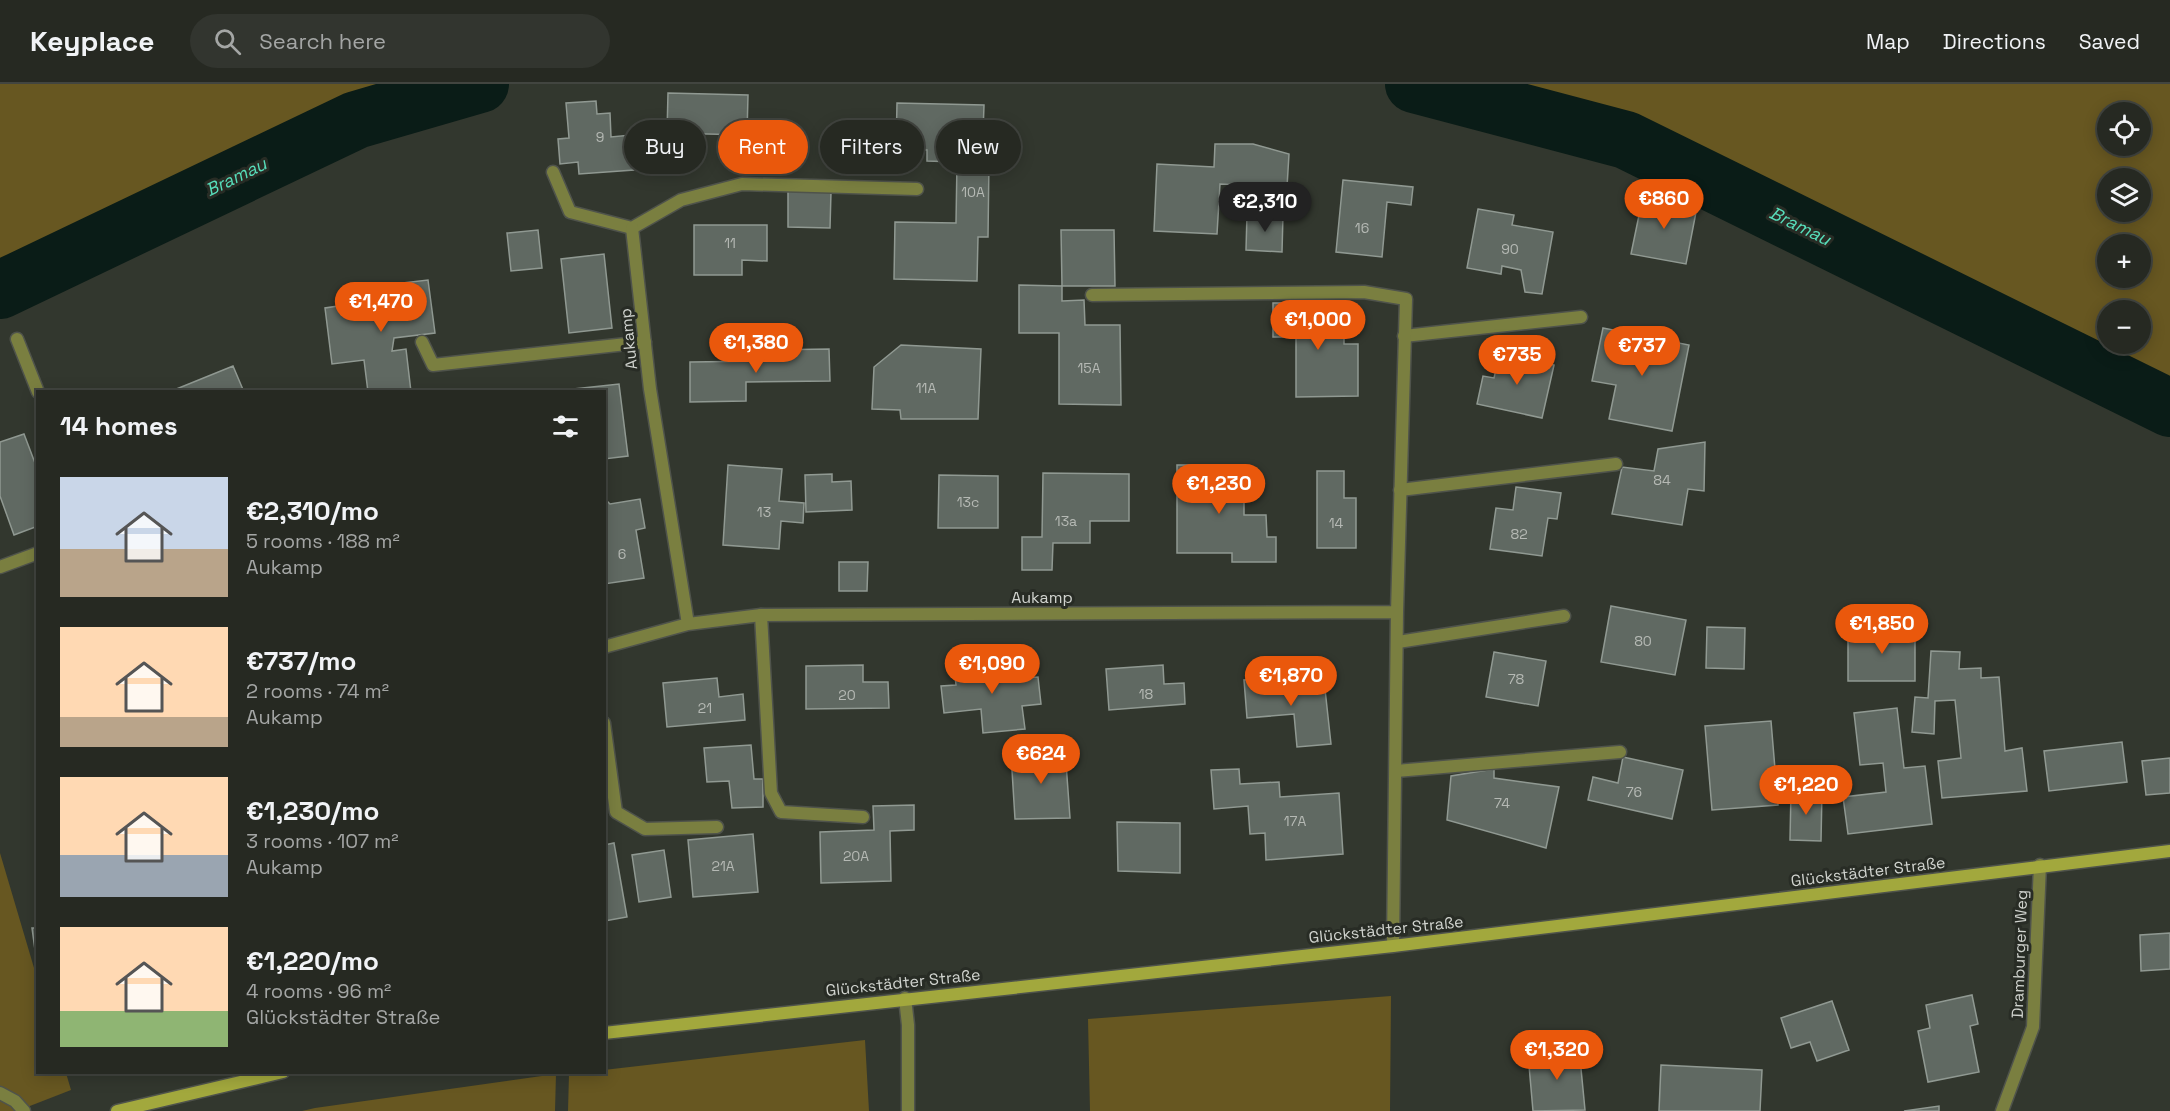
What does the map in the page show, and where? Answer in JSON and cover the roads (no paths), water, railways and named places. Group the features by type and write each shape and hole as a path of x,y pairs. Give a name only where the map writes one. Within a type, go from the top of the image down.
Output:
{"street":[{"path":"553,172 570,212 632,228 681,200 742,184 917,189"},
{"name":"Aukamp","path":"632,228 645,342 688,624"},
{"path":"1092,295 1364,292 1406,299 1397,612 1393,946"},
{"path":"1404,336 1581,317"},
{"path":"17,339 37,390"},
{"path":"422,342 433,365 645,342"},
{"path":"1400,490 1616,464"},
{"path":"0,567 36,554"},
{"name":"Aukamp","path":"606,646 688,624 761,615 1397,612"},
{"path":"761,615 771,793 781,812 863,817"},
{"path":"1398,642 1564,616"},
{"path":"606,738 616,812 645,830 717,827"},
{"path":"1396,771 1620,752"},
{"name":"Glückstädter Straße","path":"606,1033 1393,946 2040,865 2170,851"},
{"name":"Dramburger Weg","path":"2002,1111 2033,1027 2040,865"},
{"path":"905,998 908,1025 908,1111"},
{"path":"117,1111 274,1074"},
{"path":"0,1093 15,1101 24,1111"}],"waterway":[{"name":"Bramau","path":"0,290 356,120 480,84"},
{"name":"Bramau","path":"1414,84 1626,140 2170,408"}]}
